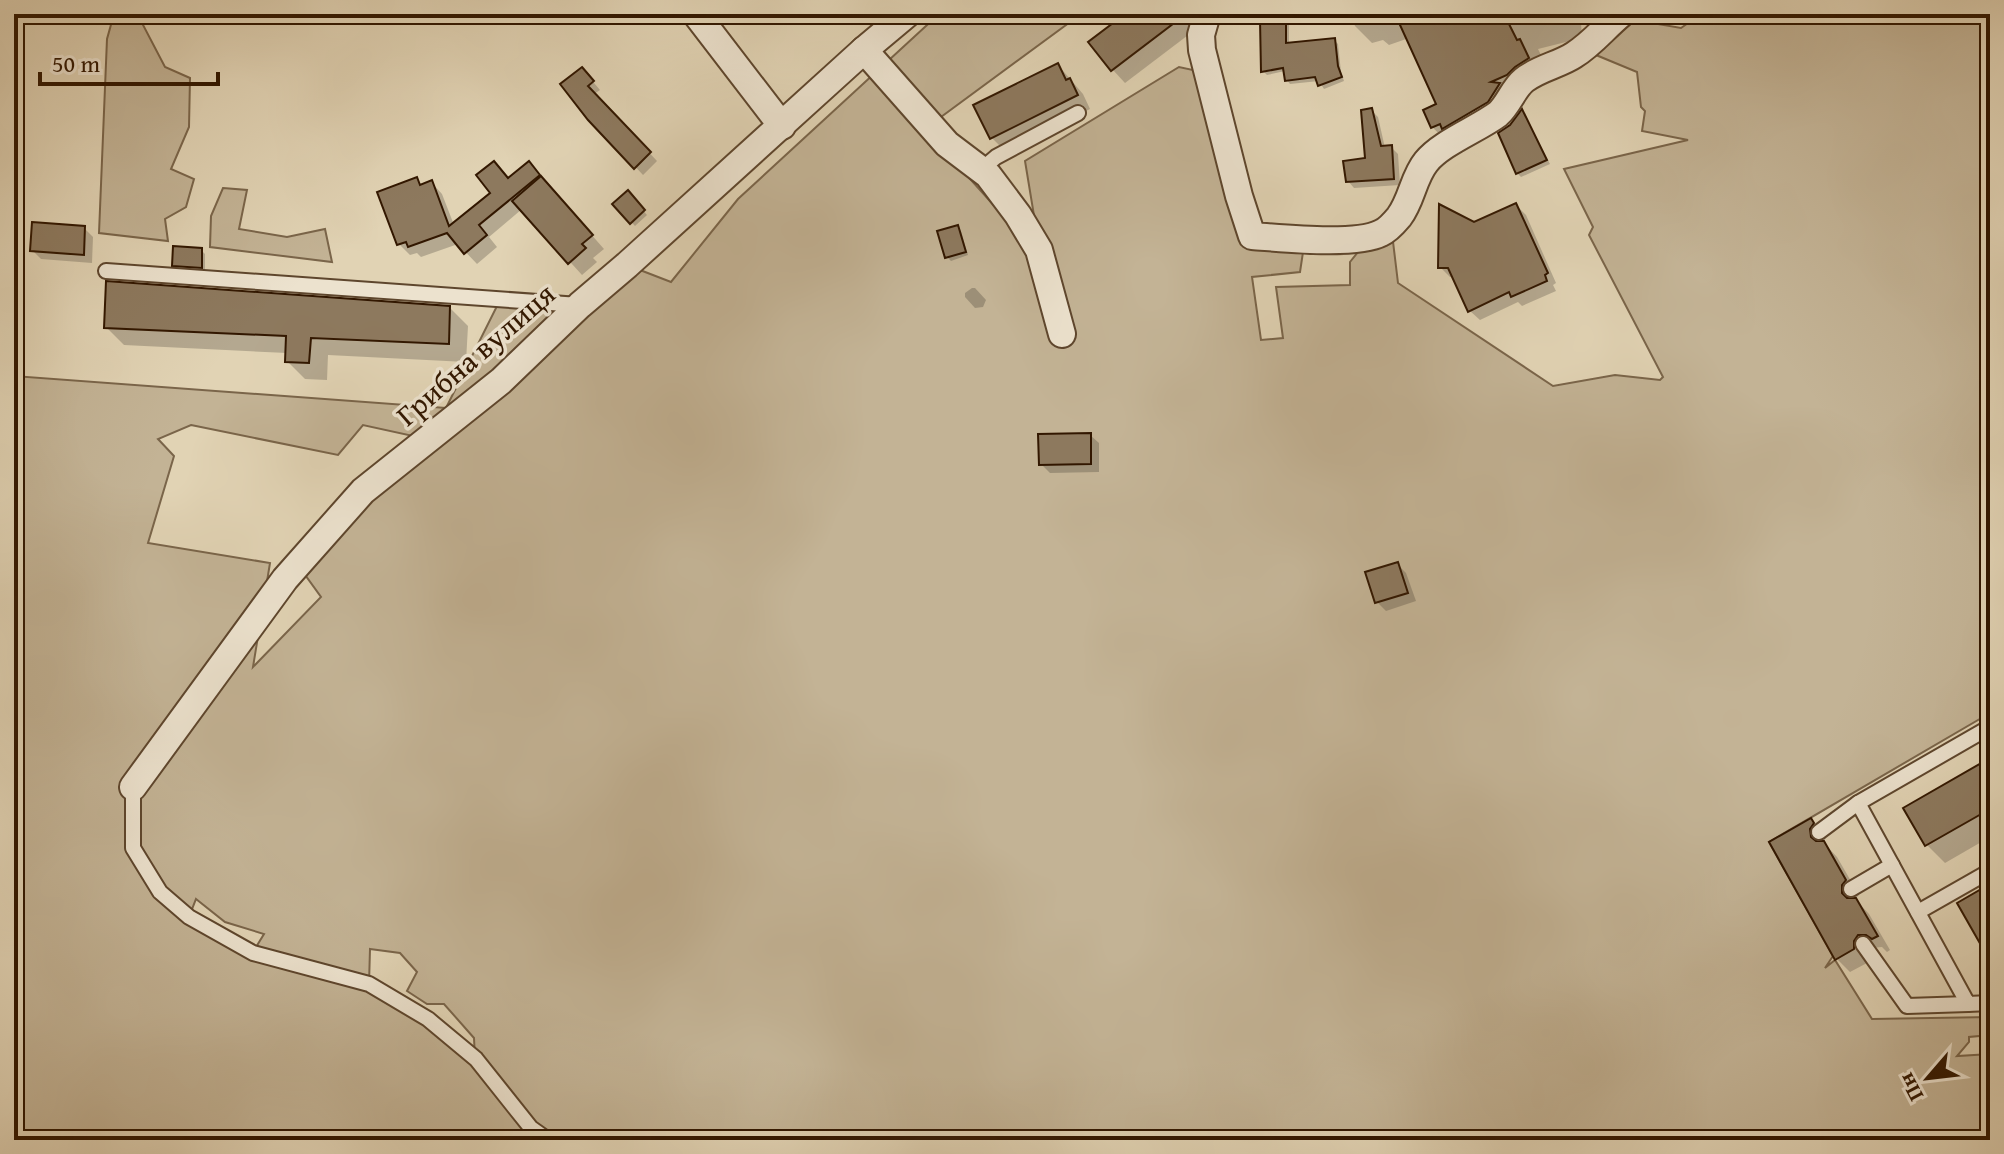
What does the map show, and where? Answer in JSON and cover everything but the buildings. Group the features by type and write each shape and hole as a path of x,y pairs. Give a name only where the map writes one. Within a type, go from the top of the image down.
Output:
{"street":[{"path":"696,14 782,126"},
{"name":"Грибна вулиця","path":"133,787 285,579 363,491 501,381 580,305 907,14"},
{"path":"1207,14 1201,35 1202,50 1252,236 1330,239 1361,239 1386,230 1402,212 1420,172 1432,155 1498,114 1520,83 1581,50 1621,14"},
{"path":"864,50 947,144 982,169 1000,189 1034,239 1062,334"}],"lane":[{"path":"982,169 996,157 1078,113"},
{"path":"106,271 580,305"},
{"path":"1819,832 1858,803 1990,727"},
{"path":"133,787 133,848 160,892 189,917 253,953 369,984 428,1019 476,1059 531,1128 548,1140"},
{"path":"1858,803 1968,1004"},
{"path":"1851,889 1892,865"},
{"path":"1918,912 1990,871"},
{"path":"1863,944 1907,1006 1990,1003"}],"shaded area":[{"path":"114,14 141,21 165,67 190,78 189,127 171,169 194,179 186,207 165,219 168,241 99,233 107,39"},
{"path":"939,14 1081,14 941,117 927,131 1041,258 1025,161 1179,67 1207,73 1249,226 1249,250 1252,236 1305,239 1300,272 1252,277 1261,340 1283,338 1276,287 1350,285 1350,262 1370,237 1391,225 1398,283 1553,386 1615,375 1660,380 1663,377 1589,235 1593,227 1564,169 1688,140 1642,131 1645,111 1641,107 1637,72 1596,55 1629,19 1681,28 1701,14 1990,14 1990,713 1769,842 1833,956 1825,968 1835,960 1872,1019 1990,1017 1990,1035 1969,1037 1969,1042 1957,1056 1990,1054 1990,1140 14,1140 14,376 446,408 500,300 545,303 557,327 627,265 671,282 738,199","holes":["191,425 338,455 363,425 427,439 298,565 321,597 253,667 270,563 148,543 174,456 158,439","196,899 225,922 264,934 253,952 189,917","370,949 400,953 417,972 407,991 427,1004 444,1004 474,1038 475,1059 369,984"]},
{"path":"223,188 247,190 239,229 287,237 325,229 332,262 210,247 211,216"}]}
